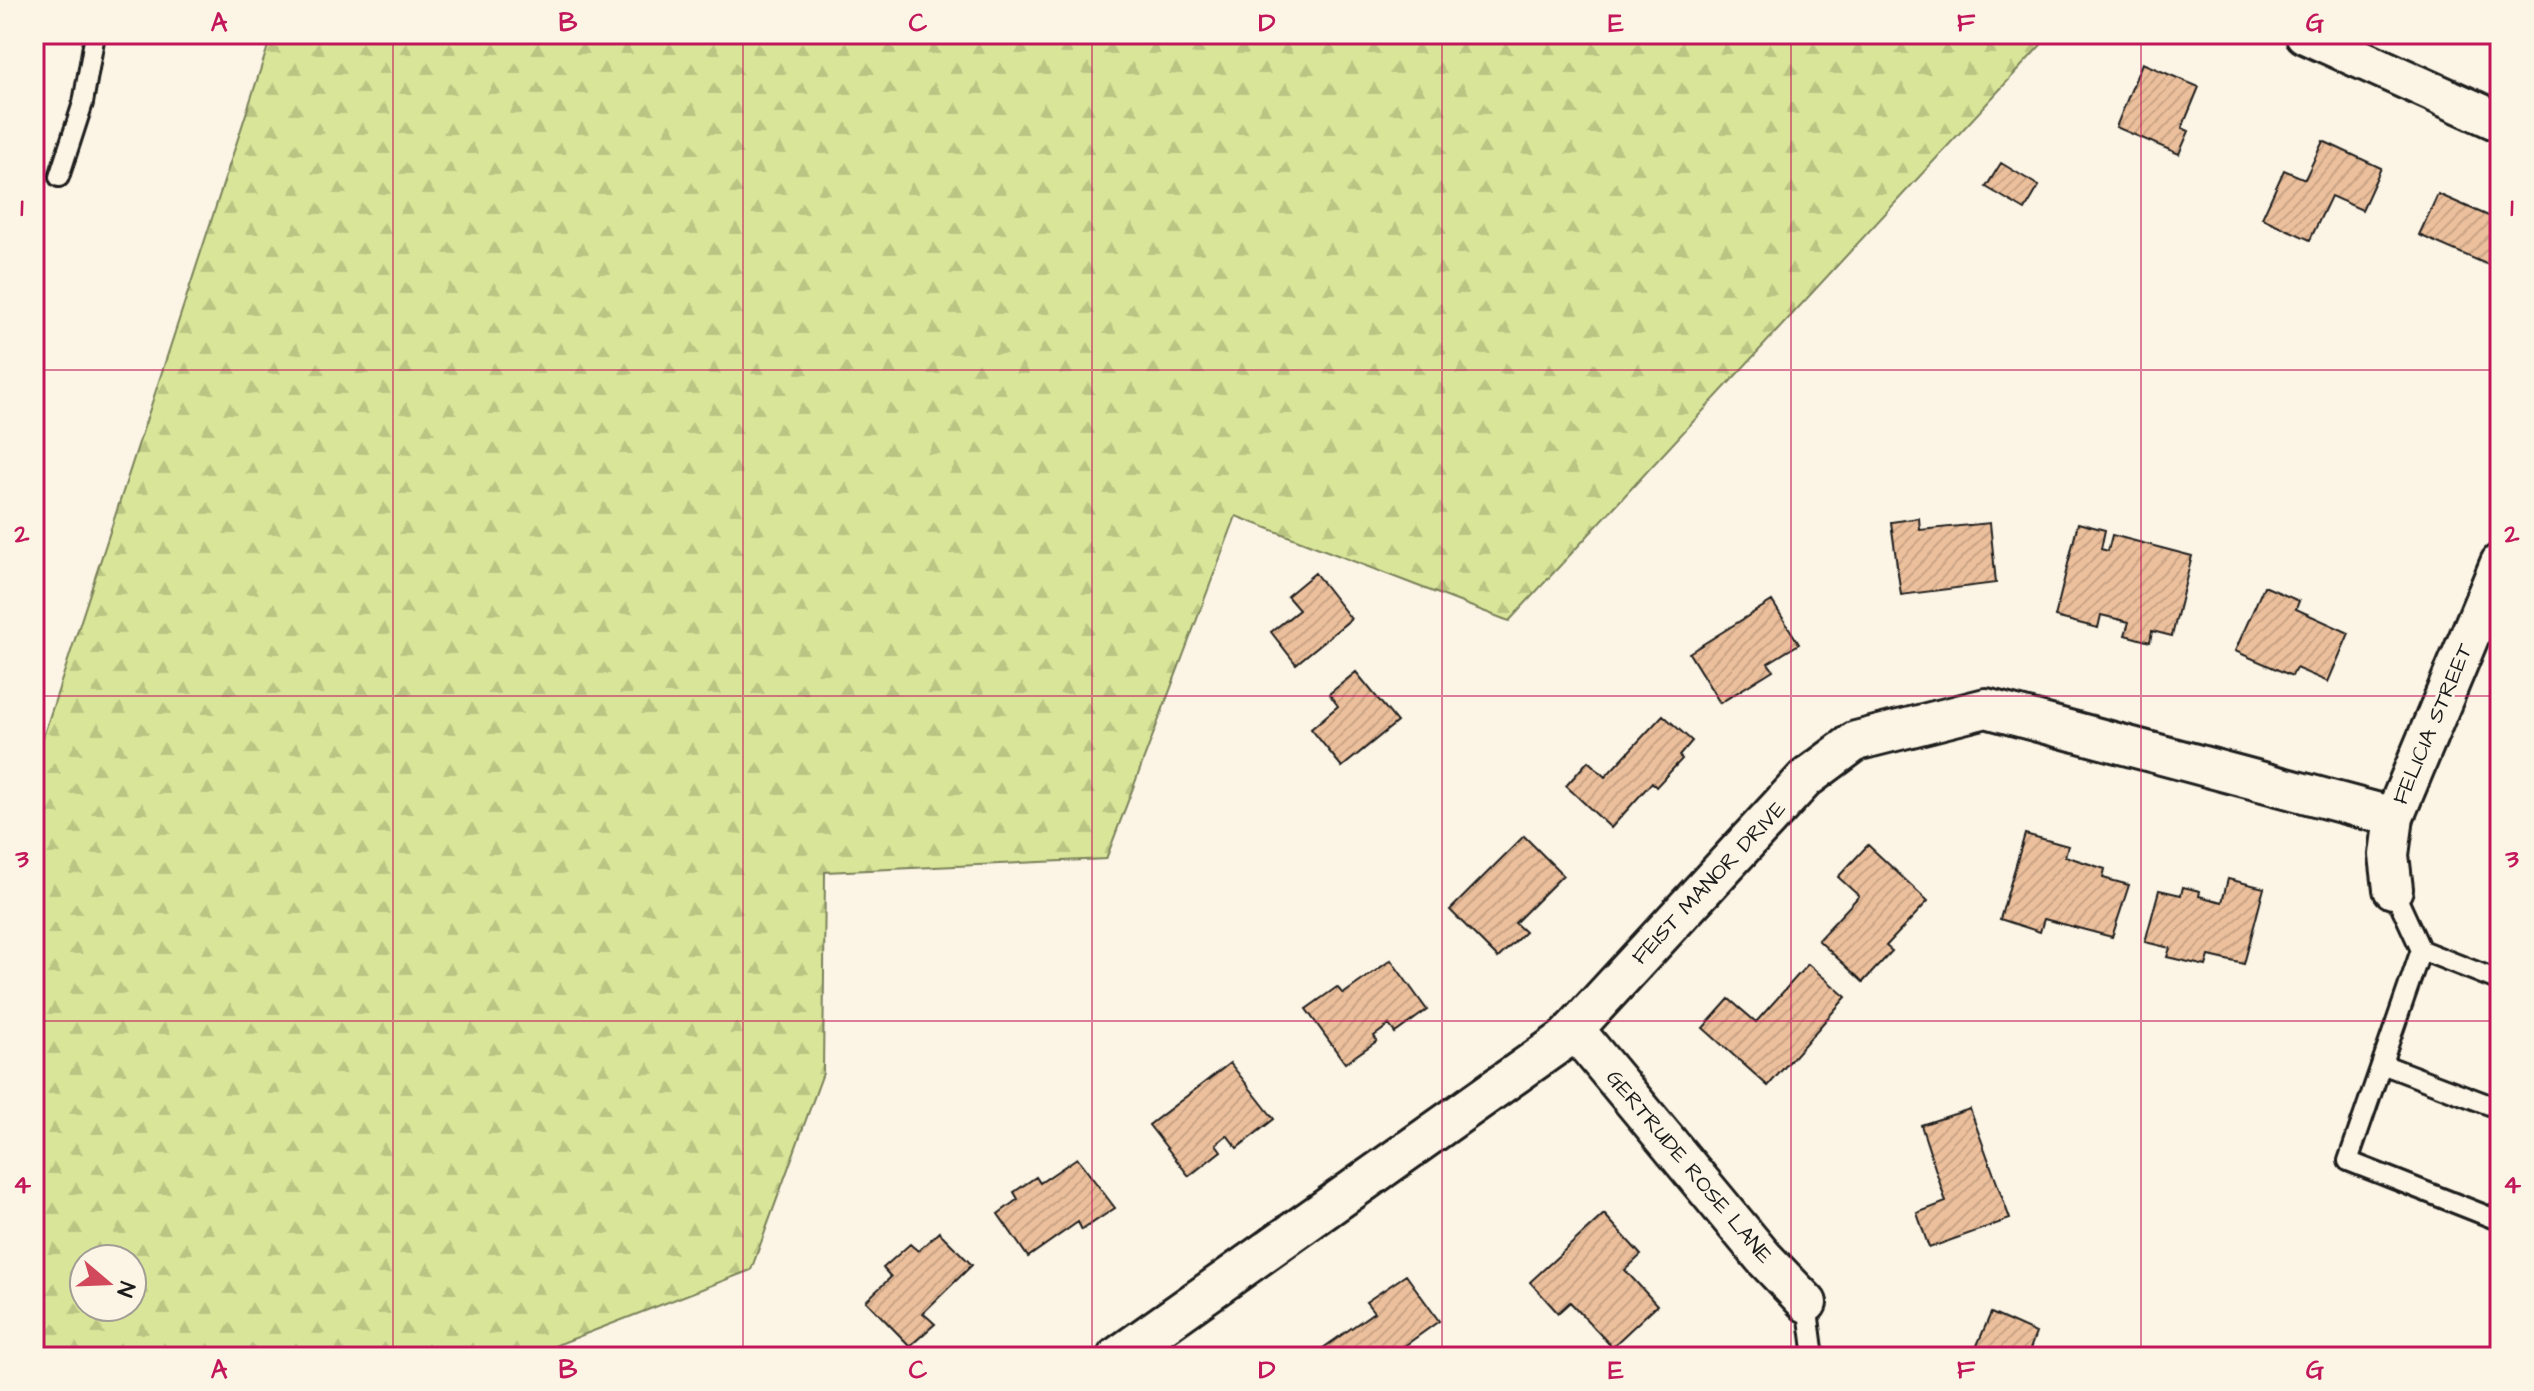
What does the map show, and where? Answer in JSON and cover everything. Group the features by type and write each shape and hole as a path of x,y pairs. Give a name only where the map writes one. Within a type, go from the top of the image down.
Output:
{"street":[{"path":"2305,34 2500,122"},
{"name":"FELICIA STREET","path":"2393,889 2389,855 2394,817 2500,563"},
{"name":"FEIST MANOR DRIVE","path":"1117,1357 1552,1049 1805,779 1856,741 1986,708 2394,817"},
{"name":"GERTRUDE ROSE LANE","path":"1574,1029 1763,1257 1807,1303"}],"lane":[{"path":"59,177 83,103 95,34"},
{"path":"2393,889 2421,950 2348,1161 2500,1221"},
{"path":"2421,950 2500,981"},
{"path":"2382,1064 2500,1109"},
{"path":"1807,1303 1814,1357"}],"green space":[{"path":"272,34 2051,34 1509,621 1236,516 1106,859 825,872 823,1073 751,1270 526,1357 34,1357 34,765"}],"building":[{"path":"2142,63 2199,87 2182,128 2189,131 2179,154 2116,127"},
{"path":"2323,141 2381,168 2362,210 2331,196 2310,240 2262,218 2284,170 2305,179"},
{"path":"2001,163 2039,186 2025,210 1986,187"},
{"path":"2438,194 2500,221 2500,270 2419,235"},
{"path":"1919,518 1920,530 1990,523 1996,583 1901,595 1891,522"},
{"path":"2078,523 2105,530 2101,549 2108,551 2112,535 2192,556 2172,636 2152,631 2150,642 2125,635 2129,622 2101,615 2098,628 2055,617"},
{"path":"1315,573 1351,619 1296,664 1271,632 1299,610 1287,596"},
{"path":"2264,586 2299,601 2296,609 2349,633 2328,682 2296,668 2292,676 2235,651"},
{"path":"1772,601 1799,644 1768,663 1773,670 1720,703 1689,653"},
{"path":"1356,672 1397,722 1342,767 1311,729 1338,706 1329,694"},
{"path":"1663,715 1692,741 1679,756 1682,759 1656,787 1652,782 1611,828 1566,786 1588,761 1605,777"},
{"path":"2025,834 2068,846 2065,856 2105,869 2103,878 2129,885 2112,937 2044,919 2040,932 2000,919"},
{"path":"1524,836 1563,875 1515,923 1525,932 1498,958 1450,910"},
{"path":"1868,845 1928,901 1886,946 1892,951 1863,982 1818,940 1859,896 1838,877"},
{"path":"2228,879 2264,888 2244,964 2209,956 2206,966 2167,957 2170,948 2145,942 2159,890 2181,895 2183,887 2200,891 2199,896 2222,902"},
{"path":"1391,960 1427,1010 1395,1033 1389,1025 1374,1036 1377,1041 1345,1063 1306,1009 1337,987 1343,994"},
{"path":"1808,964 1846,997 1768,1086 1703,1028 1729,999 1756,1022"},
{"path":"1230,1063 1274,1119 1237,1148 1227,1135 1216,1144 1221,1151 1189,1176 1149,1125"},
{"path":"1970,1109 2010,1219 1929,1248 1917,1213 1946,1202 1921,1125"},
{"path":"1077,1158 1115,1208 1082,1230 1078,1222 1028,1257 998,1214 1018,1199 1014,1192 1036,1177 1040,1183"},
{"path":"1604,1214 1641,1255 1625,1270 1657,1305 1612,1347 1570,1302 1558,1313 1530,1282"},
{"path":"939,1232 972,1265 923,1313 935,1324 910,1346 866,1301 891,1277 883,1268 910,1244 918,1251"},
{"path":"1406,1275 1439,1321 1389,1357 1324,1357 1319,1351 1374,1312 1366,1302"},
{"path":"1991,1313 2036,1333 2027,1357 1972,1357"}]}
